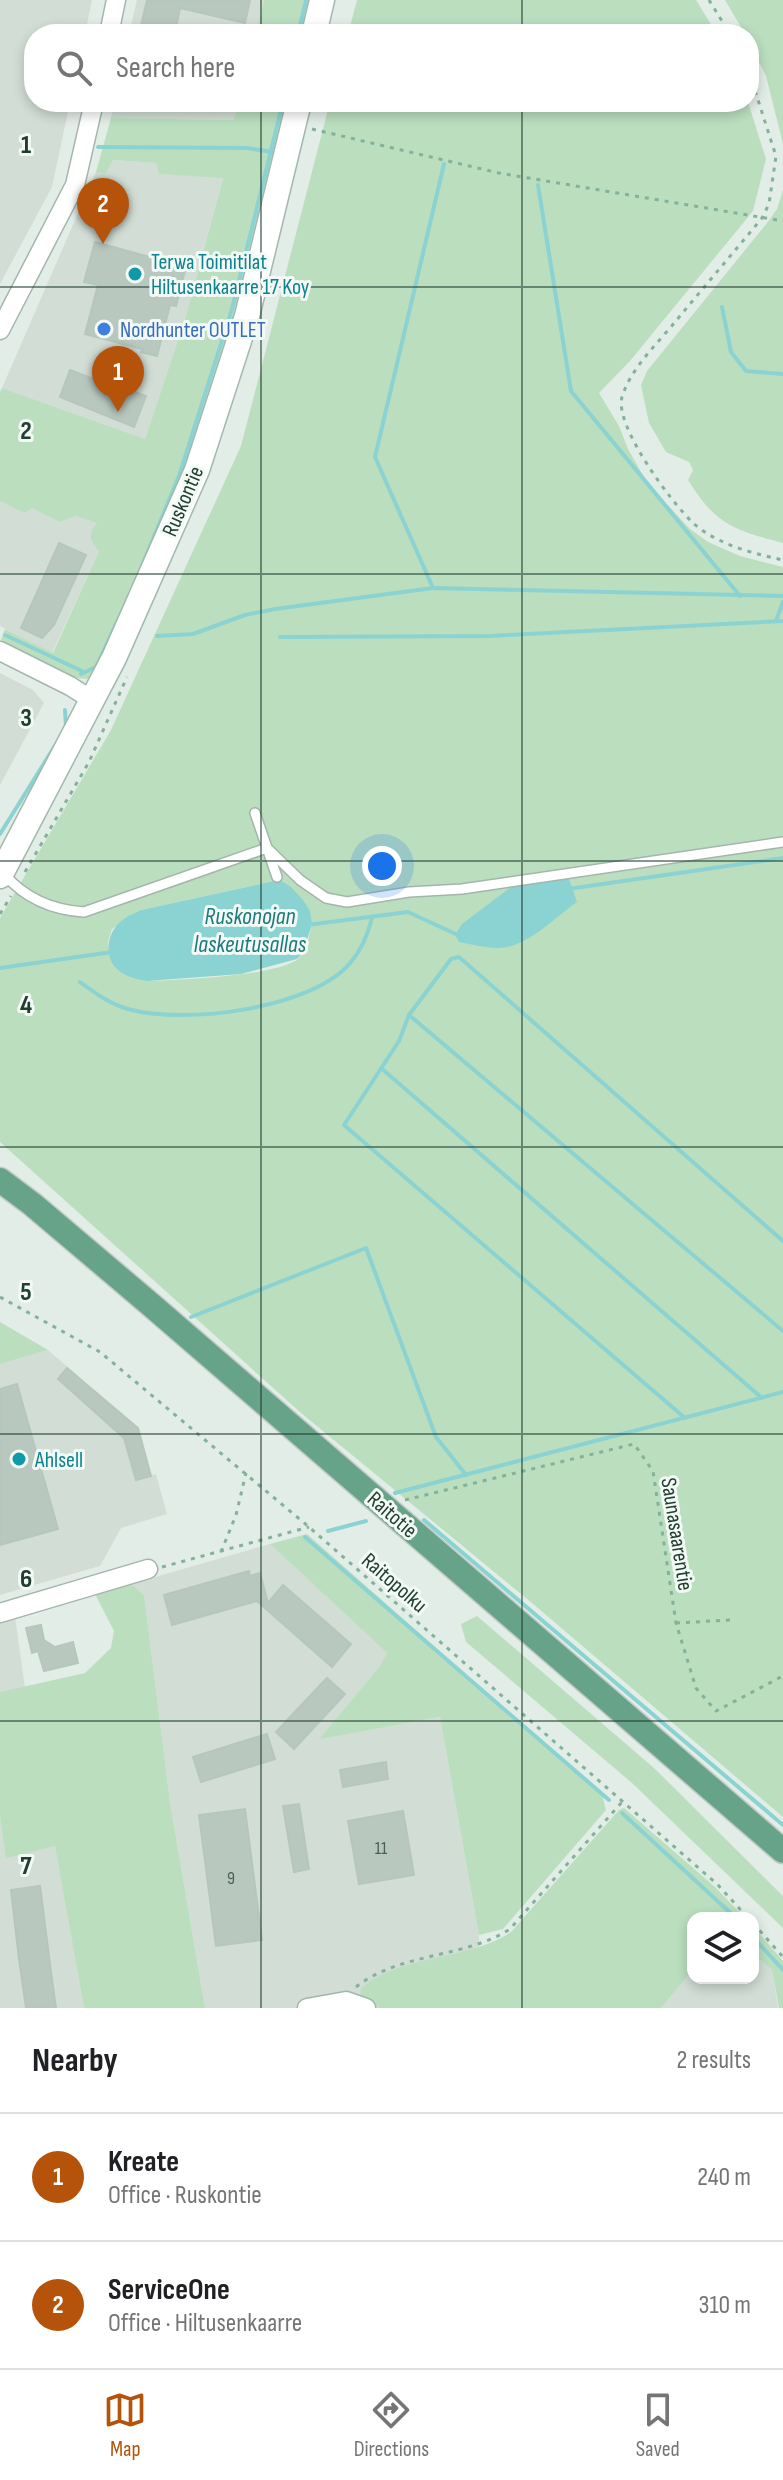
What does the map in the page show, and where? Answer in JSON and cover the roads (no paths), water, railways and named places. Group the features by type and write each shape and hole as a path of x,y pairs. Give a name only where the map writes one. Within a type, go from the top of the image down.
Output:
{"main road":[{"path":"316,24 322,0"},
{"name":"Ruskontie","path":"1,874 114,658 197,470 247,316 297,113"},
{"name":"Raitotie","path":"0,1180 103,1264 783,1851"}],"street":[{"path":"111,24 116,0"},
{"path":"0,330 75,185 92,112"},
{"path":"0,651 92,700"},
{"path":"0,1613 148,1569"},
{"path":"317,2007 347,1997 366,2008"}],"lane":[{"path":"255,813 277,877"},
{"path":"267,848 300,880 326,898 347,902 409,892 462,889 783,842"},
{"path":"1,874 16,888 45,904 84,912 267,848"}],"water":[{"path":"568,876 577,902 529,938 511,946 492,948 459,942 455,935 462,924 511,887"},
{"name":"Ruskonojan laskeutusallas","path":"274,881 291,887 310,911 312,924 303,953 297,959 241,974 147,981 124,974 112,963 108,950 111,936 118,923 130,915"}],"waterway":[{"path":"300,24 306,0"},
{"path":"142,566 179,476 232,309 281,112"},
{"path":"98,147 247,148 272,152"},
{"path":"433,588 375,457 444,164"},
{"path":"538,185 571,391 740,596"},
{"path":"722,307 731,352 746,371 783,374"},
{"path":"157,636 193,634 245,615 275,609 433,588 783,596"},
{"path":"776,621 783,602"},
{"path":"81,674 96,667 119,618"},
{"path":"280,637 490,636 783,621"},
{"path":"5,635 82,671"},
{"path":"65,710 66,727"},
{"path":"0,834 58,741"},
{"path":"568,889 783,858"},
{"path":"307,925 408,912 460,936"},
{"path":"80,982 115,1004 152,1014 213,1014 279,1002 333,978 351,962 372,918"},
{"path":"0,968 112,952"},
{"path":"685,1418 344,1125 399,1041 409,1015 451,959 459,957 783,1241"},
{"path":"409,1015 783,1331"},
{"path":"381,1068 762,1398"},
{"path":"191,1317 366,1248 436,1437 466,1475"},
{"path":"395,1493 783,1392"},
{"path":"424,1520 783,1825"},
{"path":"328,1531 366,1521"},
{"path":"305,1537 609,1800"},
{"path":"622,1813 729,1912"},
{"path":"759,1944 783,1970"}],"place":[{"name":"ServiceOne","path":"103,244"},
{"name":"Terwa Toimitilat Hiltusenkaarre 17 Koy","path":"135,274"},
{"name":"Nordhunter OUTLET","path":"104,329"},
{"name":"Kreate","path":"118,412"},
{"name":"Ahlsell","path":"19,1459"}]}
